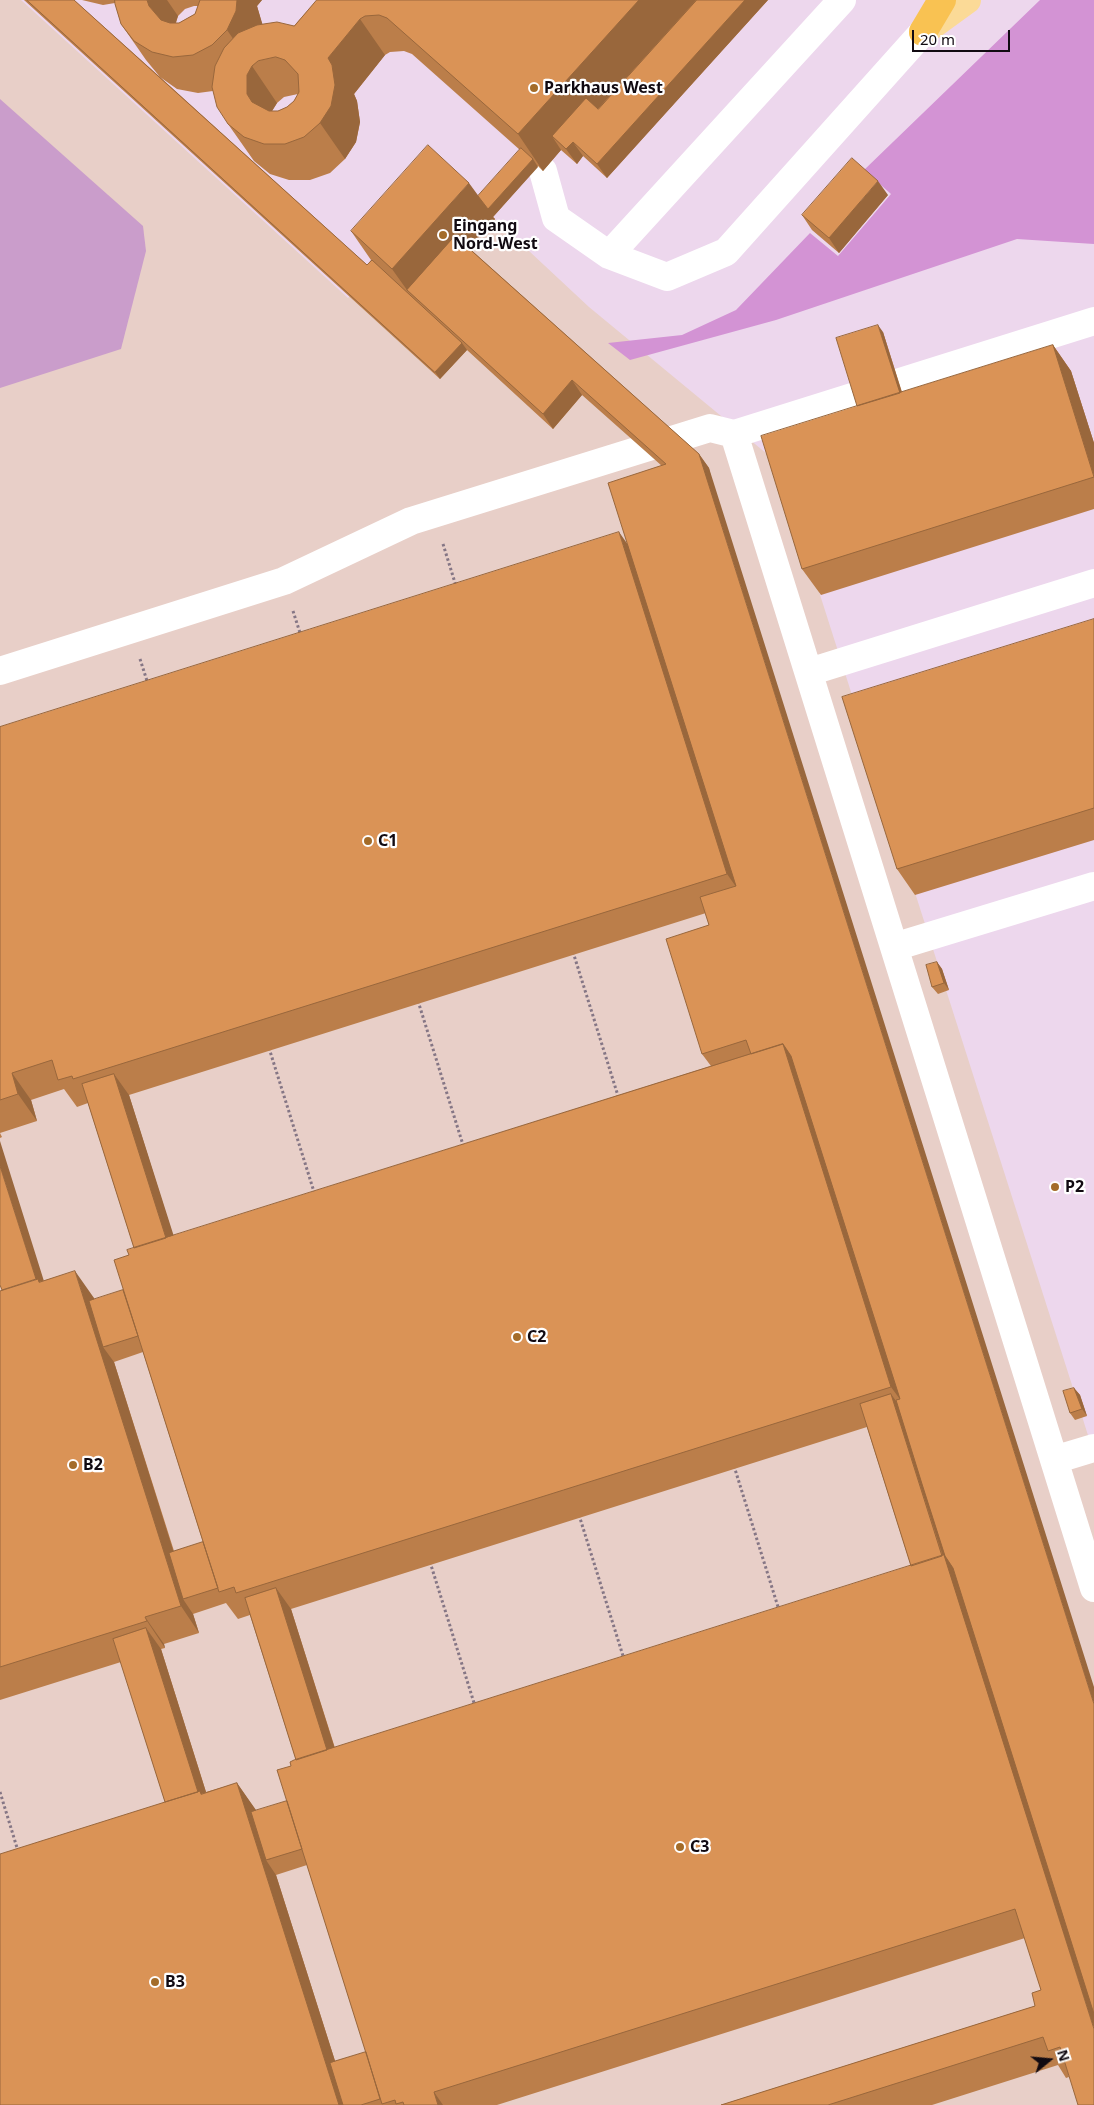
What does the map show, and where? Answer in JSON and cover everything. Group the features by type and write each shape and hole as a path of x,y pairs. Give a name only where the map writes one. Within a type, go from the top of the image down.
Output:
{"highway":[{"path":"923,32 942,0"}],"main road":[{"path":"923,32 967,0"}],"lane":[{"path":"609,256 842,0"},
{"path":"543,170 556,218 609,256 667,277 726,252 923,32"},
{"path":"0,671 284,581 411,521 710,428 734,434 1093,324"},
{"path":"734,434 1094,1588"},
{"path":"809,672 1094,583"},
{"path":"894,948 1094,886"},
{"path":"1054,1460 1094,1448"}],"path":[{"path":"434,515 456,586"},
{"path":"284,581 304,644"},
{"path":"131,630 151,692"},
{"path":"571,947 622,1106"},
{"path":"416,996 467,1155"},
{"path":"267,1042 318,1202"},
{"path":"732,1460 782,1619"},
{"path":"577,1510 627,1668"},
{"path":"428,1556 478,1714"},
{"path":"0,1792 19,1852"}],"shaded area":[{"path":"0,0 21,0 348,298 454,181 589,307 778,463 1094,1454 1094,2105 0,2105"},
{"path":"1040,0 1094,0 1094,244 1017,239 776,320 630,360 608,343 682,335 736,310 810,233 838,256 891,194 864,170"},
{"path":"0,99 143,226 146,251 121,349 0,388"}],"building":[{"path":"27,0 74,0 367,265 372,260 462,343 435,372"},
{"path":"115,0 147,0 149,6 161,20 179,23 195,14 200,0 237,0 236,11 227,30 212,45 193,55 173,57 152,52 134,41 121,24"},
{"path":"317,0 639,0 518,134 387,18 379,15 365,16 360,19 328,58 332,65 335,85 331,106 320,123 304,137 285,144 264,144 244,137 228,124 217,107 212,87 215,66 224,48 238,33 257,25 277,22 294,26","holes":["276,57 285,60 298,74 299,92 294,101 287,107 278,111 269,111 252,102 247,94 247,75 252,66 258,61"]},
{"path":"697,0 745,0 597,164 573,142 566,149 552,136 586,98 598,109"},
{"path":"428,145 469,183 392,269 351,231"},
{"path":"521,148 533,159 488,209 478,196"},
{"path":"852,158 878,181 829,238 802,215"},
{"path":"455,236 699,454 1094,1704 1094,2014 953,1568 945,1556 922,1484 896,1400 900,1399 791,1056 783,1044 751,1054 746,1040 702,1054 666,939 709,925 700,897 736,886 608,483 666,464 572,380 543,414 407,290"},
{"path":"878,325 900,393 857,406 836,338"},
{"path":"1053,345 1094,477 802,569 761,436"},
{"name":"C1","path":"619,532 727,874 73,1079 72,1076 58,1080 52,1060 12,1073 18,1094 0,1100 0,727"},
{"path":"1094,619 1094,808 897,869 842,697"},
{"path":"937,962 944,983 932,987 926,965"},
{"name":"C2","path":"783,1044 891,1387 236,1593 234,1587 219,1592 114,1260 129,1255 127,1250"},
{"path":"114,1074 166,1238 134,1248 82,1084"},
{"path":"0,1166 36,1279 2,1290 0,1285"},
{"name":"B2","path":"75,1271 181,1606 145,1617 147,1621 0,1667 0,1291 38,1279 39,1282"},
{"path":"123,1290 138,1336 103,1347 89,1301"},
{"path":"1074,1388 1082,1409 1070,1413 1063,1391"},
{"path":"891,1394 942,1556 911,1566 860,1404"},
{"path":"203,1542 218,1588 183,1599 169,1553"},
{"name":"C3","path":"944,1555 1094,2029 1094,2105 1078,2105 1060,2047 1048,2051 1043,2037 828,2105 721,2105 1035,2006 1032,1993 1041,1990 1015,1909 434,2092 438,2105 404,2105 403,2102 396,2104 395,2100 382,2104 277,1770 291,1766 290,1762 294,1760"},
{"path":"276,1588 327,1750 296,1760 245,1598"},
{"path":"146,1628 198,1792 165,1802 113,1639"},
{"name":"B3","path":"237,1783 339,2105 0,2105 0,1854 200,1791 201,1794"},
{"path":"287,1801 302,1849 266,1860 251,1812"},
{"path":"366,2052 380,2099 361,2105 343,2105 330,2063"}],"place":[{"name":"Parkhaus West","path":"534,88"},
{"name":"Eingang Nord-West","path":"443,235"},
{"name":"C1","path":"368,841"},
{"name":"P2","path":"1055,1187"},
{"name":"C2","path":"517,1337"},
{"name":"B2","path":"73,1465"},
{"name":"C3","path":"680,1847"},
{"name":"B3","path":"155,1982"}]}
